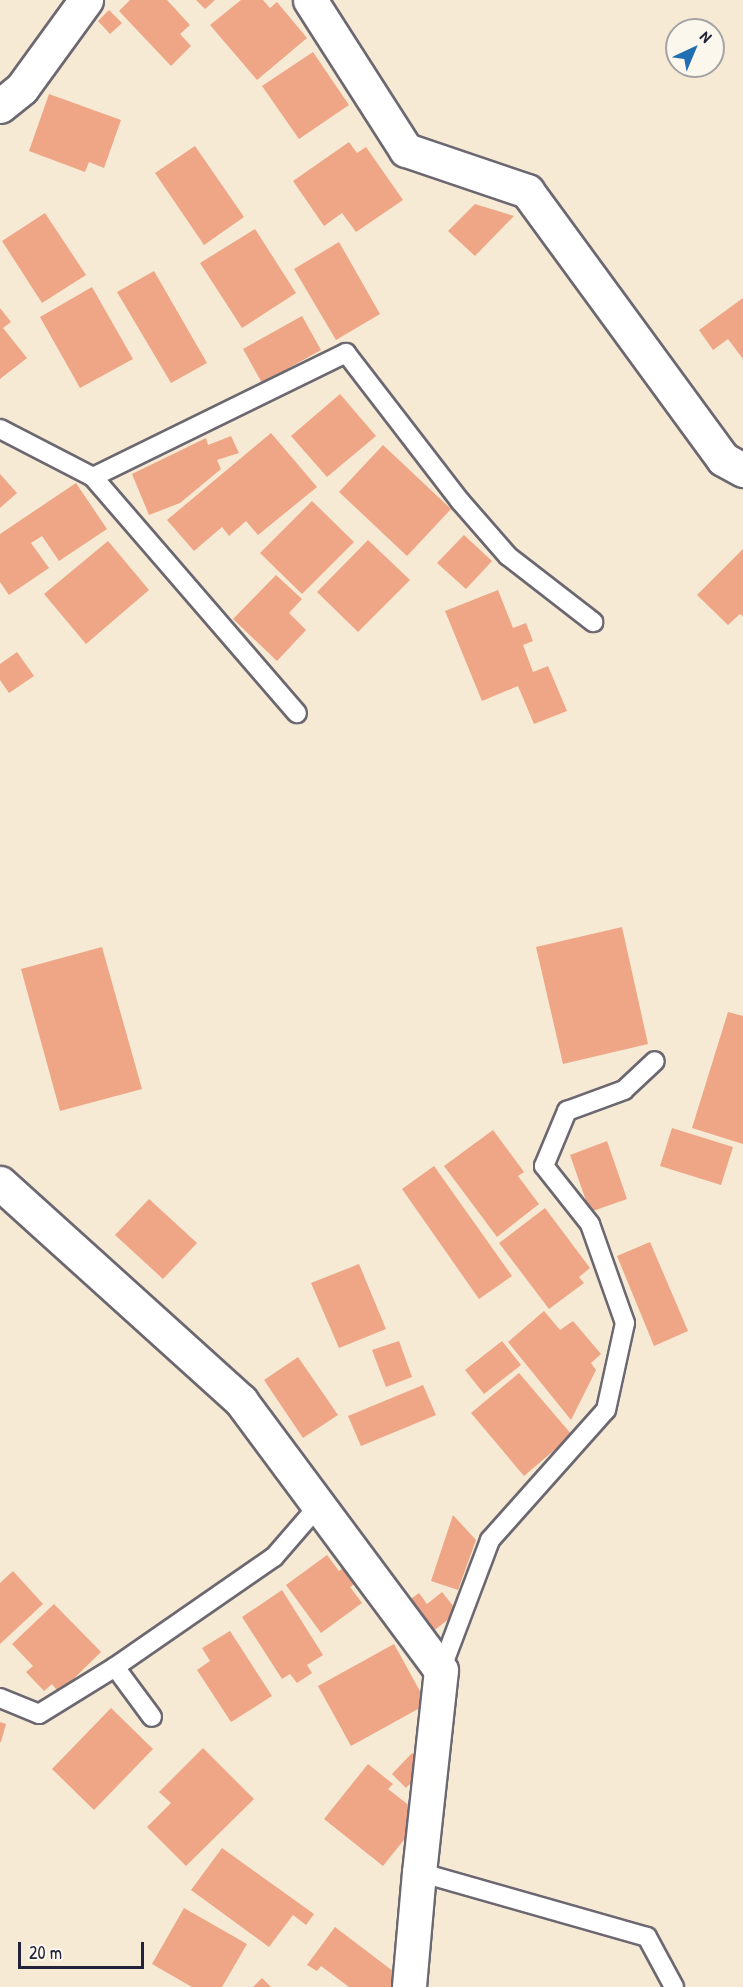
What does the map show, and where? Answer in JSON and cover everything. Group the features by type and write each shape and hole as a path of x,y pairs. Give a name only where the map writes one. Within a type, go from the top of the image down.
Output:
{"street":[{"path":"0,106 22,88 86,0"},
{"path":"310,0 406,150 527,191 723,459 743,470"},
{"path":"0,1183 241,1401 441,1670 409,1987"}],"lane":[{"path":"93,477 346,353 460,501 508,556 593,622"},
{"path":"0,429 93,477 297,713"},
{"path":"441,1670 490,1540 606,1410 625,1323 590,1224 544,1166 567,1111 624,1090 655,1061"},
{"path":"0,1698 39,1714 114,1667 274,1557 319,1506"},
{"path":"114,1667 152,1717"},
{"path":"419,1872 647,1937 674,1987"}],"building":[{"path":"130,0 167,0 190,25 180,34 191,46 171,66 119,11"},
{"path":"196,0 215,0 205,9"},
{"path":"241,0 263,0 270,8 277,2 307,38 257,80 210,25"},
{"path":"109,10 122,23 110,34 98,21"},
{"path":"313,52 349,105 299,139 262,86"},
{"path":"49,94 121,120 104,168 89,162 85,172 29,151"},
{"path":"349,142 357,153 366,147 403,200 356,232 342,213 324,226 293,181"},
{"path":"195,146 244,217 204,245 155,173"},
{"path":"475,204 514,216 475,256 448,231"},
{"path":"45,213 86,275 42,303 2,241"},
{"path":"255,229 296,293 242,328 200,263"},
{"path":"339,242 380,314 336,340 294,269"},
{"path":"154,271 207,363 171,383 117,292"},
{"path":"92,287 133,359 80,388 40,317"},
{"path":"743,298 743,359 728,339 713,350 699,330"},
{"path":"0,308 11,322 3,328 27,358 0,379"},
{"path":"302,316 321,350 262,383 243,349"},
{"path":"340,394 376,436 327,477 291,436"},
{"path":"271,433 317,487 258,535 246,521 229,536 222,527 194,551 167,520"},
{"path":"231,436 239,453 217,460 221,469 180,503 149,515 132,474 206,438 208,445"},
{"path":"383,445 451,509 407,556 339,492"},
{"path":"0,474 17,493 0,508"},
{"path":"76,483 107,529 59,561 42,536 31,543 49,568 9,595 0,582 0,534"},
{"path":"312,501 354,542 302,594 260,553"},
{"path":"464,535 492,561 466,589 437,563"},
{"path":"368,540 410,580 358,632 317,592"},
{"path":"108,541 149,590 86,644 44,594"},
{"path":"743,549 743,616 740,614 728,625 697,595"},
{"path":"276,575 302,599 289,613 306,630 277,661 233,619"},
{"path":"498,590 513,628 526,623 533,641 523,645 533,672 548,666 567,711 534,724 518,686 482,701 445,611"},
{"path":"17,652 34,676 9,693 0,680 0,664"},
{"path":"622,927 648,1044 563,1064 536,947"},
{"path":"102,947 142,1089 60,1111 21,969"},
{"path":"728,1012 743,1016 743,1144 692,1128"},
{"path":"672,1128 733,1147 721,1185 660,1166"},
{"path":"493,1130 524,1172 518,1176 539,1204 497,1237 444,1166"},
{"path":"607,1141 627,1199 590,1212 570,1155"},
{"path":"434,1166 512,1276 479,1299 402,1189"},
{"path":"149,1199 197,1243 163,1279 115,1235"},
{"path":"545,1208 590,1268 579,1277 584,1283 549,1309 499,1243"},
{"path":"650,1242 688,1331 654,1346 617,1256"},
{"path":"359,1264 386,1329 339,1348 311,1283"},
{"path":"544,1311 560,1330 573,1321 601,1354 591,1363 596,1370 571,1420 508,1342"},
{"path":"399,1341 412,1377 386,1387 372,1350"},
{"path":"502,1341 521,1365 484,1394 465,1370"},
{"path":"298,1357 338,1415 303,1438 264,1380"},
{"path":"519,1373 572,1435 524,1476 471,1413"},
{"path":"423,1385 436,1415 361,1446 348,1416"},
{"path":"453,1515 476,1540 458,1590 431,1581"},
{"path":"327,1555 339,1571 345,1567 356,1583 350,1587 362,1603 321,1633 286,1585"},
{"path":"13,1571 43,1604 0,1644 0,1583"},
{"path":"282,1590 323,1655 307,1665 312,1673 297,1683 290,1674 282,1679 242,1617"},
{"path":"442,1592 458,1612 428,1635 404,1604 419,1593 427,1604"},
{"path":"54,1604 101,1652 59,1693 52,1684 44,1691 26,1672 33,1666 12,1644"},
{"path":"230,1631 272,1696 231,1722 197,1670 210,1661 202,1648"},
{"path":"394,1644 427,1704 351,1746 318,1686"},
{"path":"111,1708 153,1749 94,1810 52,1769"},
{"path":"0,1722 6,1724 1,1742 0,1742"},
{"path":"203,1748 254,1799 186,1866 147,1827 171,1803 159,1792"},
{"path":"412,1753 426,1767 406,1788 392,1774"},
{"path":"368,1764 393,1784 388,1789 415,1810 407,1819 415,1826 383,1866 324,1819"},
{"path":"222,1848 314,1914 306,1925 293,1915 269,1947 191,1890"},
{"path":"184,1908 247,1944 222,1987 192,1987 152,1964"},
{"path":"335,1927 402,1978 395,1987 349,1987 321,1966 317,1971 307,1965"},
{"path":"262,1978 271,1987 253,1987"}]}
